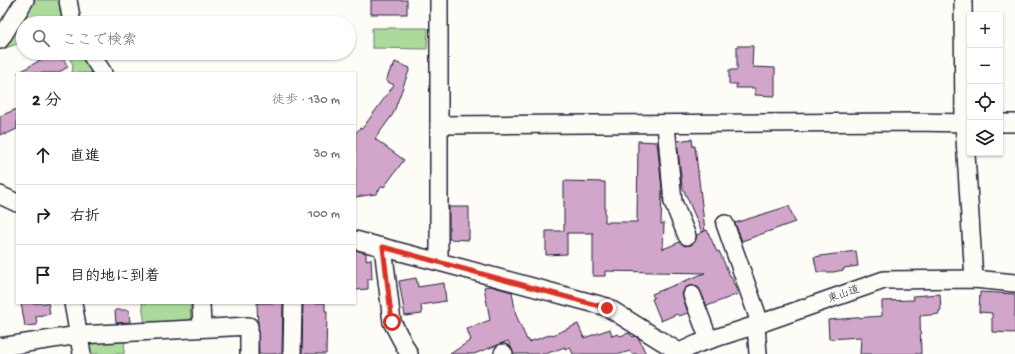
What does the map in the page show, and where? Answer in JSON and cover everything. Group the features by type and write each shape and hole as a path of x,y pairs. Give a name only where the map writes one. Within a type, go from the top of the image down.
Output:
{"street":[{"path":"0,40 24,0"},
{"path":"68,0 71,16"},
{"path":"439,0 439,262"},
{"path":"439,125 666,125 913,122 967,123 963,0"},
{"path":"95,60 103,72"},
{"path":"1003,123 1015,123"},
{"path":"666,125 673,202 687,236"},
{"path":"968,156 974,279"},
{"path":"0,195 16,203"},
{"path":"725,224 758,317 756,325 758,354"},
{"path":"356,240 607,308 677,353"},
{"path":"383,247 392,322 409,354"},
{"name":"東山道","path":"677,353 709,340 884,280 974,279 1015,283"},
{"path":"692,295 709,340"},
{"path":"73,304 82,354"},
{"path":"201,304 202,327"},
{"path":"292,354 293,304"},
{"path":"0,347 79,335 202,327 249,326 249,354"}],"green space":[{"path":"30,0 62,0 65,16 20,16"},
{"path":"16,22 16,44 3,49 0,48"},
{"path":"372,28 428,28 427,49 372,48"},
{"path":"70,60 89,60 96,72 72,72 73,65"},
{"path":"142,304 190,304 191,322 145,325"},
{"path":"125,338 124,354 89,354 87,345 93,340"}],"building":[{"path":"371,0 407,0 407,14 371,14"},
{"path":"737,46 753,46 753,67 775,68 775,96 755,95 755,88 736,88 737,84 729,84 729,70 737,70"},
{"path":"41,60 64,60 68,67 59,72 20,72"},
{"path":"395,62 410,68 393,114 375,139 404,160 384,187 382,186 376,194 356,197 356,133 360,128 362,129 394,85 386,81 391,68 393,68"},
{"path":"16,109 16,129 4,135 4,133 0,135 0,116"},
{"path":"692,139 693,147 695,146 705,231 702,232 682,186 677,141"},
{"path":"638,141 657,142 662,189 661,224 664,223 663,249 680,242 685,246 691,245 695,242 697,235 707,230 717,252 719,251 738,294 707,306 699,288 694,285 689,286 685,288 682,294 688,313 679,316 677,314 661,321 652,299 654,298 652,294 705,273 605,271 605,276 593,276 593,233 567,233 567,254 546,255 546,231 564,231 564,181 605,182 605,222 637,222"},
{"path":"789,206 795,222 742,241 735,223"},
{"path":"449,207 469,207 469,240 449,239"},
{"path":"356,250 366,253 366,260 371,259 372,279 368,279 368,289 356,290"},
{"path":"856,251 858,266 844,268 844,270 833,272 817,272 814,257"},
{"path":"416,278 418,287 444,283 446,301 421,305 422,314 405,316 399,281"},
{"path":"490,286 512,292 516,315 529,342 552,334 553,335 578,324 584,338 610,329 612,336 618,334 620,336 629,333 633,337 635,336 639,339 646,354 632,354 630,351 620,354 573,354 570,347 565,349 565,347 545,354 514,354 508,341 474,354 450,354 471,340 467,329 490,320 484,287"},
{"path":"980,292 1015,294 1015,333 992,332 992,313 979,312"},
{"path":"940,294 941,311 939,311 939,314 920,316 921,354 860,354 861,337 829,339 828,320 882,316 882,301 914,300 913,296"},
{"path":"21,304 48,304 50,314 36,316 37,325 25,326"},
{"path":"257,304 283,304 282,354 259,354"},
{"path":"303,304 325,304 325,311 327,311 326,354 302,354"},
{"path":"115,310 129,310 130,322 116,323"}],"route":[{"path":"392,322 383,247 607,308"}]}
